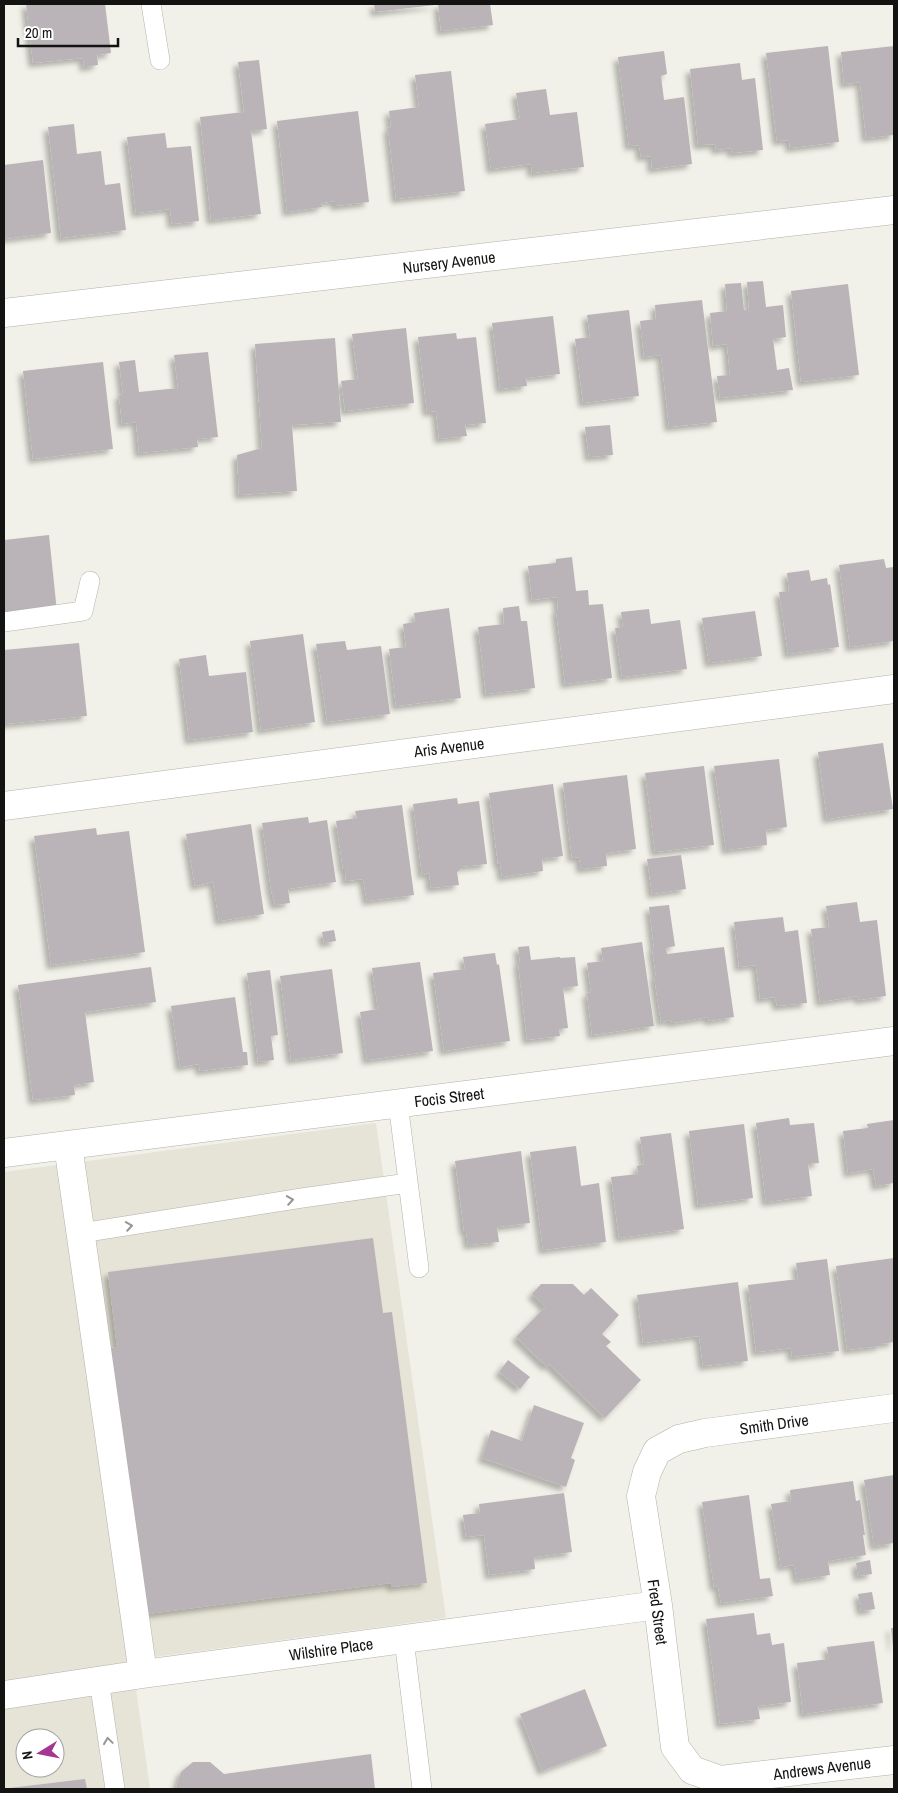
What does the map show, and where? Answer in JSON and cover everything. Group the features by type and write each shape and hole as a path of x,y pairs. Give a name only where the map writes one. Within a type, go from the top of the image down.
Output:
{"street":[{"name":"Nursery Avenue","path":"4,314 894,210"},
{"name":"Aris Avenue","path":"4,806 894,689"},
{"name":"Focis Street","path":"4,1153 894,1041"},
{"path":"68,1144 143,1674"},
{"name":"Smith Drive","path":"657,1451 679,1439 705,1433 894,1408"},
{"name":"Fred Street","path":"657,1451 647,1472 641,1496 658,1605 675,1747 692,1770"},
{"name":"Wilshire Place","path":"4,1695 99,1680 658,1605"},
{"name":"Andrews Avenue","path":"692,1770 720,1780 894,1760"}],"lane":[{"path":"151,4 160,60"},
{"path":"4,622 83,611 90,581"},
{"path":"398,1103 418,1268"},
{"path":"81,1233 408,1183"},
{"path":"404,1639 422,1789"},
{"path":"99,1680 115,1789"}],"shaded area":[{"path":"376,1123 446,1618 132,1660 150,1789 4,1789 4,1172"}],"building":[{"path":"26,4 105,4 111,53 97,55 98,65 84,67 83,58 33,63"},
{"path":"374,4 435,4 435,5 375,12"},
{"path":"438,4 490,4 493,25 441,31"},
{"path":"828,46 839,142 790,148 789,140 777,141 766,53"},
{"path":"894,46 894,135 866,138 860,82 844,84 841,52"},
{"path":"664,51 667,74 661,76 664,100 684,97 692,164 652,169 651,156 641,157 639,145 629,146 618,57"},
{"path":"259,60 267,129 251,131 261,214 211,220 200,117 244,112 238,62"},
{"path":"740,63 742,80 755,78 763,150 732,153 731,148 716,150 715,144 698,145 690,69"},
{"path":"451,71 465,191 396,199 388,128 391,127 389,111 419,107 415,75"},
{"path":"546,89 550,115 577,112 584,167 532,173 531,164 491,169 485,124 520,119 516,93"},
{"path":"358,111 369,202 335,206 335,201 321,203 322,207 287,212 277,121"},
{"path":"74,124 77,154 101,151 105,185 120,183 126,230 61,238 48,127"},
{"path":"165,133 167,148 191,146 199,221 172,224 170,209 136,213 127,137"},
{"path":"43,160 51,233 4,239 4,165"},
{"path":"763,281 766,307 783,305 786,337 773,339 777,370 789,368 793,390 720,398 717,376 730,375 727,344 713,346 710,313 727,311 725,284 741,283 744,310 749,309 747,282"},
{"path":"848,284 859,375 801,382 791,291"},
{"path":"702,300 717,422 669,427 661,355 644,357 640,321 656,319 655,305"},
{"path":"629,310 639,396 583,403 575,339 590,337 587,315"},
{"path":"553,316 560,374 526,378 527,386 500,389 492,323"},
{"path":"406,328 414,403 345,411 341,381 358,379 352,334"},
{"path":"456,333 457,339 476,337 486,423 465,425 467,436 439,439 436,411 427,412 418,337"},
{"path":"335,338 341,422 292,425 297,491 239,495 237,455 262,448 255,344"},
{"path":"208,352 218,437 197,439 198,447 139,453 136,422 122,424 119,395 123,394 119,362 135,360 139,392 178,388 174,355"},
{"path":"103,362 113,449 33,459 23,371"},
{"path":"610,425 613,455 589,457 585,427"},
{"path":"49,535 57,612 4,618 4,540"},
{"path":"572,557 576,591 588,590 589,605 603,604 612,678 565,684 556,610 558,610 557,597 532,600 528,566 556,563 556,559"},
{"path":"884,559 886,568 894,567 894,641 850,647 839,565"},
{"path":"809,570 811,581 827,578 828,585 830,584 839,647 788,654 779,592 789,591 787,573"},
{"path":"519,606 521,621 527,621 535,688 486,694 478,627 504,624 503,608"},
{"path":"449,608 461,698 396,706 389,649 406,647 403,624 415,622 414,613"},
{"path":"649,609 651,624 680,620 687,669 622,677 615,628 623,627 621,612"},
{"path":"755,611 762,656 709,663 702,618"},
{"path":"303,634 315,722 261,730 250,641"},
{"path":"345,641 347,650 381,646 390,714 327,722 316,644"},
{"path":"79,643 87,716 4,724 4,650"},
{"path":"206,655 209,676 246,672 253,732 189,740 179,659"},
{"path":"883,743 893,809 827,819 818,752"},
{"path":"779,759 787,827 766,830 767,845 726,850 714,766"},
{"path":"704,766 714,845 655,852 645,773"},
{"path":"627,775 636,849 606,853 607,866 581,869 579,857 572,858 563,783"},
{"path":"553,784 563,856 542,859 543,871 502,877 500,863 498,864 489,793"},
{"path":"457,798 458,804 479,801 487,864 459,867 457,872 459,885 431,888 429,873 422,875 413,804"},
{"path":"402,805 414,895 367,901 363,879 346,881 336,821 357,818 355,811"},
{"path":"308,817 309,823 327,820 336,882 288,889 290,903 275,905 271,890 262,823"},
{"path":"251,824 264,914 219,921 213,882 195,886 186,834"},
{"path":"96,828 97,835 129,831 145,952 51,965 34,836"},
{"path":"681,855 686,889 652,894 647,859"},
{"path":"857,902 860,922 877,920 886,996 859,1000 858,996 820,1002 811,929 829,927 826,906"},
{"path":"669,905 675,946 666,948 667,954 724,947 734,1017 709,1021 708,1017 672,1023 671,1020 661,1022 654,976 656,976 652,948 654,948 649,907"},
{"path":"783,917 785,932 798,930 807,1003 777,1006 775,997 760,999 756,965 739,967 734,922"},
{"path":"334,930 336,941 324,943 322,932"},
{"path":"642,942 654,1026 592,1035 587,993 591,992 587,963 603,961 601,948"},
{"path":"529,946 531,960 575,957 578,986 563,988 568,1028 559,1029 560,1036 527,1040 518,947"},
{"path":"495,953 497,965 499,964 510,1041 444,1051 433,973 465,969 463,957"},
{"path":"420,962 433,1051 367,1060 360,1012 378,1009 372,968"},
{"path":"151,967 156,1002 85,1012 94,1082 74,1085 75,1095 33,1100 18,985"},
{"path":"332,969 343,1053 291,1060 280,976"},
{"path":"270,970 278,1035 271,1036 274,1060 258,1062 247,973"},
{"path":"235,997 243,1052 247,1052 248,1065 200,1071 199,1064 180,1067 171,1006"},
{"path":"789,1118 790,1125 814,1123 819,1163 808,1164 812,1196 766,1202 756,1123"},
{"path":"894,1120 894,1183 876,1186 873,1169 848,1173 843,1131 868,1128 867,1124"},
{"path":"744,1124 753,1198 698,1205 689,1131"},
{"path":"671,1133 684,1229 619,1238 611,1177 638,1174 637,1166 644,1164 640,1137"},
{"path":"576,1146 581,1186 599,1183 606,1242 543,1250 530,1152"},
{"path":"521,1151 530,1223 497,1227 499,1242 468,1245 466,1230 464,1231 455,1161"},
{"path":"373,1238 383,1313 392,1312 427,1583 391,1587 391,1583 139,1615 105,1349 117,1347 108,1272"},
{"path":"894,1258 894,1342 880,1344 880,1346 847,1350 836,1266"},
{"path":"827,1259 839,1351 792,1357 791,1348 756,1352 748,1285 798,1279 796,1263"},
{"path":"738,1282 748,1361 703,1366 699,1336 643,1343 637,1295"},
{"path":"541,1284 573,1284 584,1295 591,1288 619,1315 602,1334 611,1342 606,1346 641,1380 605,1418 549,1364 547,1367 516,1337 545,1307 532,1294"},
{"path":"508,1360 530,1377 520,1389 499,1372"},
{"path":"534,1405 584,1423 571,1458 575,1460 566,1487 482,1458 491,1430 522,1441"},
{"path":"894,1475 894,1543 874,1546 864,1480"},
{"path":"853,1481 856,1501 860,1500 866,1555 828,1561 830,1575 797,1580 794,1565 781,1567 771,1504 791,1501 790,1490"},
{"path":"564,1493 572,1552 534,1557 535,1569 489,1575 484,1535 466,1537 463,1515 480,1513 479,1504"},
{"path":"749,1495 760,1579 770,1578 773,1596 721,1603 718,1586 714,1587 702,1502"},
{"path":"870,1560 872,1574 858,1576 856,1563"},
{"path":"872,1592 875,1609 861,1611 858,1594"},
{"path":"754,1613 757,1635 770,1633 772,1645 784,1643 791,1702 758,1706 760,1719 720,1724 706,1619"},
{"path":"891,1628 894,1628 894,1647 893,1647"},
{"path":"874,1641 883,1703 803,1714 797,1663 829,1659 827,1647"},
{"path":"585,1689 607,1746 542,1771 520,1714"},
{"path":"371,1754 375,1789 176,1788 181,1772 193,1762 210,1762 224,1774"},
{"path":"85,1779 87,1789 10,1789 10,1788"}]}
